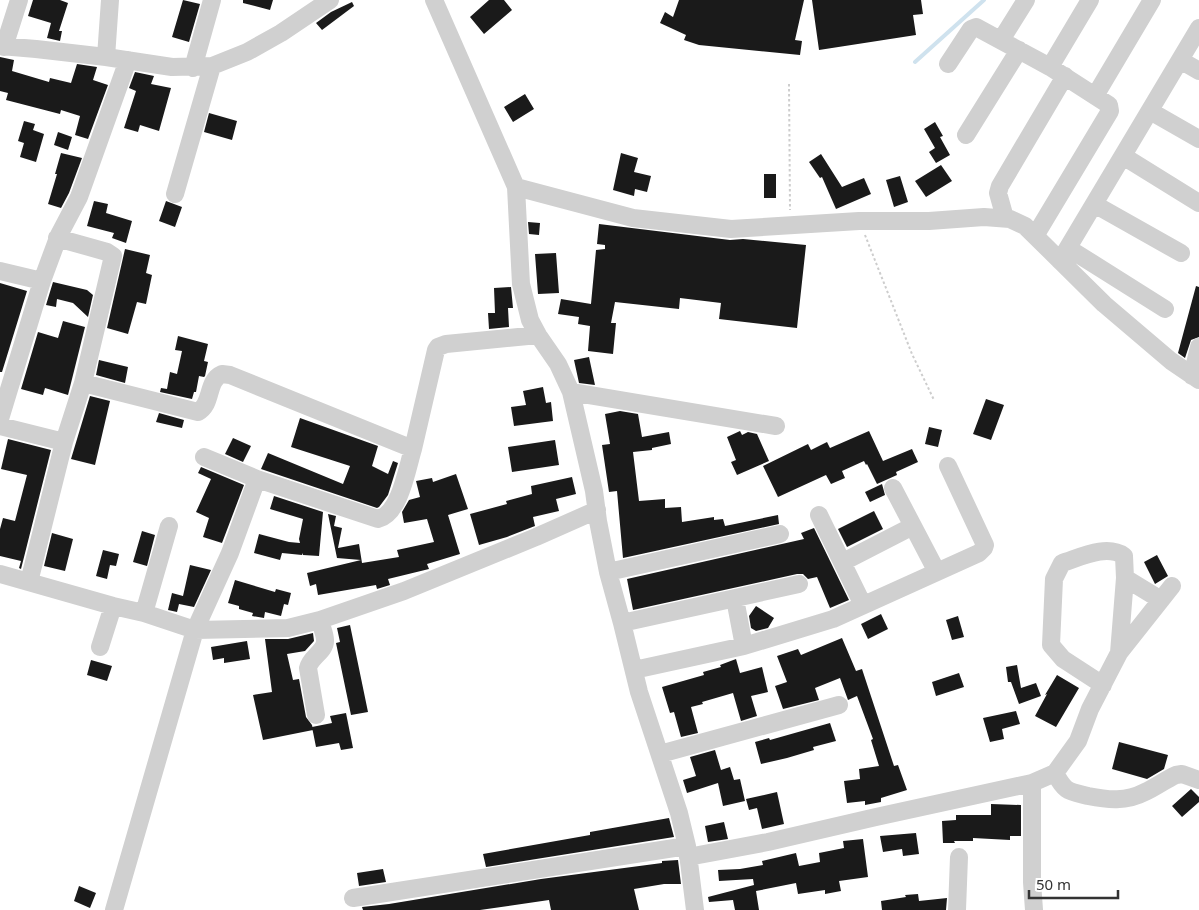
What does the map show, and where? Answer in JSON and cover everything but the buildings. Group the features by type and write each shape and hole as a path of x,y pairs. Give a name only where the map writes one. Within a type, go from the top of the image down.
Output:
{"street":[{"path":"19,0 2,47 193,68 212,66 247,52 281,33 330,0"},
{"path":"106,57 110,0"},
{"path":"193,68 212,0"},
{"path":"434,0 516,187 521,284 530,320 558,364 571,392 594,491 608,572 634,670 680,812 688,851 695,910"},
{"path":"1001,40 1026,0"},
{"path":"1005,218 998,193 1000,186 1057,72 1090,0"},
{"path":"1095,96 1152,0"},
{"path":"948,64 971,29 976,27 1057,72 1109,105 1110,111 1035,236"},
{"path":"1064,254 1199,28"},
{"path":"966,135 1019,50"},
{"path":"0,419 57,238 79,198 128,60"},
{"path":"1180,60 1199,71"},
{"path":"175,194 212,66"},
{"path":"1150,111 1199,139"},
{"path":"1123,156 1199,203"},
{"path":"516,187 633,218 731,229 859,221 1005,218 1025,226 1035,236 1064,254 1165,309"},
{"path":"1094,204 1181,253"},
{"path":"29,582 64,442 83,383 113,256 107,252 57,238"},
{"path":"1064,254 1104,304 1171,361 1195,378 1199,347"},
{"path":"0,271 42,282"},
{"path":"204,457 258,479 378,519 386,516 392,510 404,484 438,347 446,344 538,334"},
{"path":"83,383 198,412 208,402 214,380 217,376 222,374 230,375 413,449"},
{"path":"571,392 776,426"},
{"path":"0,426 64,442"},
{"path":"634,670 744,646 833,618 979,553 985,545 948,466"},
{"path":"114,910 195,630 230,553 258,479"},
{"path":"894,488 936,572"},
{"path":"0,574 144,613 195,630 288,628 320,620 412,588 536,538 597,510"},
{"path":"819,514 863,605"},
{"path":"144,613 169,526"},
{"path":"843,562 913,526"},
{"path":"608,572 780,534"},
{"path":"1103,685 1063,659 1051,645 1054,579 1062,563 1108,550 1117,551 1124,556 1125,578 1119,653"},
{"path":"1125,578 1161,600"},
{"path":"622,623 799,584"},
{"path":"353,898 688,851 768,842 1032,783 1055,773 1078,741 1090,709 1119,653 1172,586"},
{"path":"735,599 744,646"},
{"path":"100,647 113,606"},
{"path":"316,715 308,668 309,662 324,646 326,640 320,620"},
{"path":"660,754 840,705"},
{"path":"1055,773 1063,787 1067,790 1103,800 1135,797 1176,775 1182,774 1199,780"},
{"path":"1032,783 1032,882 1034,910"},
{"path":"957,910 959,857"}],"path":[{"path":"789,84 791,225"},
{"path":"859,221 912,354 934,400"}],"waterway":[{"path":"915,62 984,0"}]}
